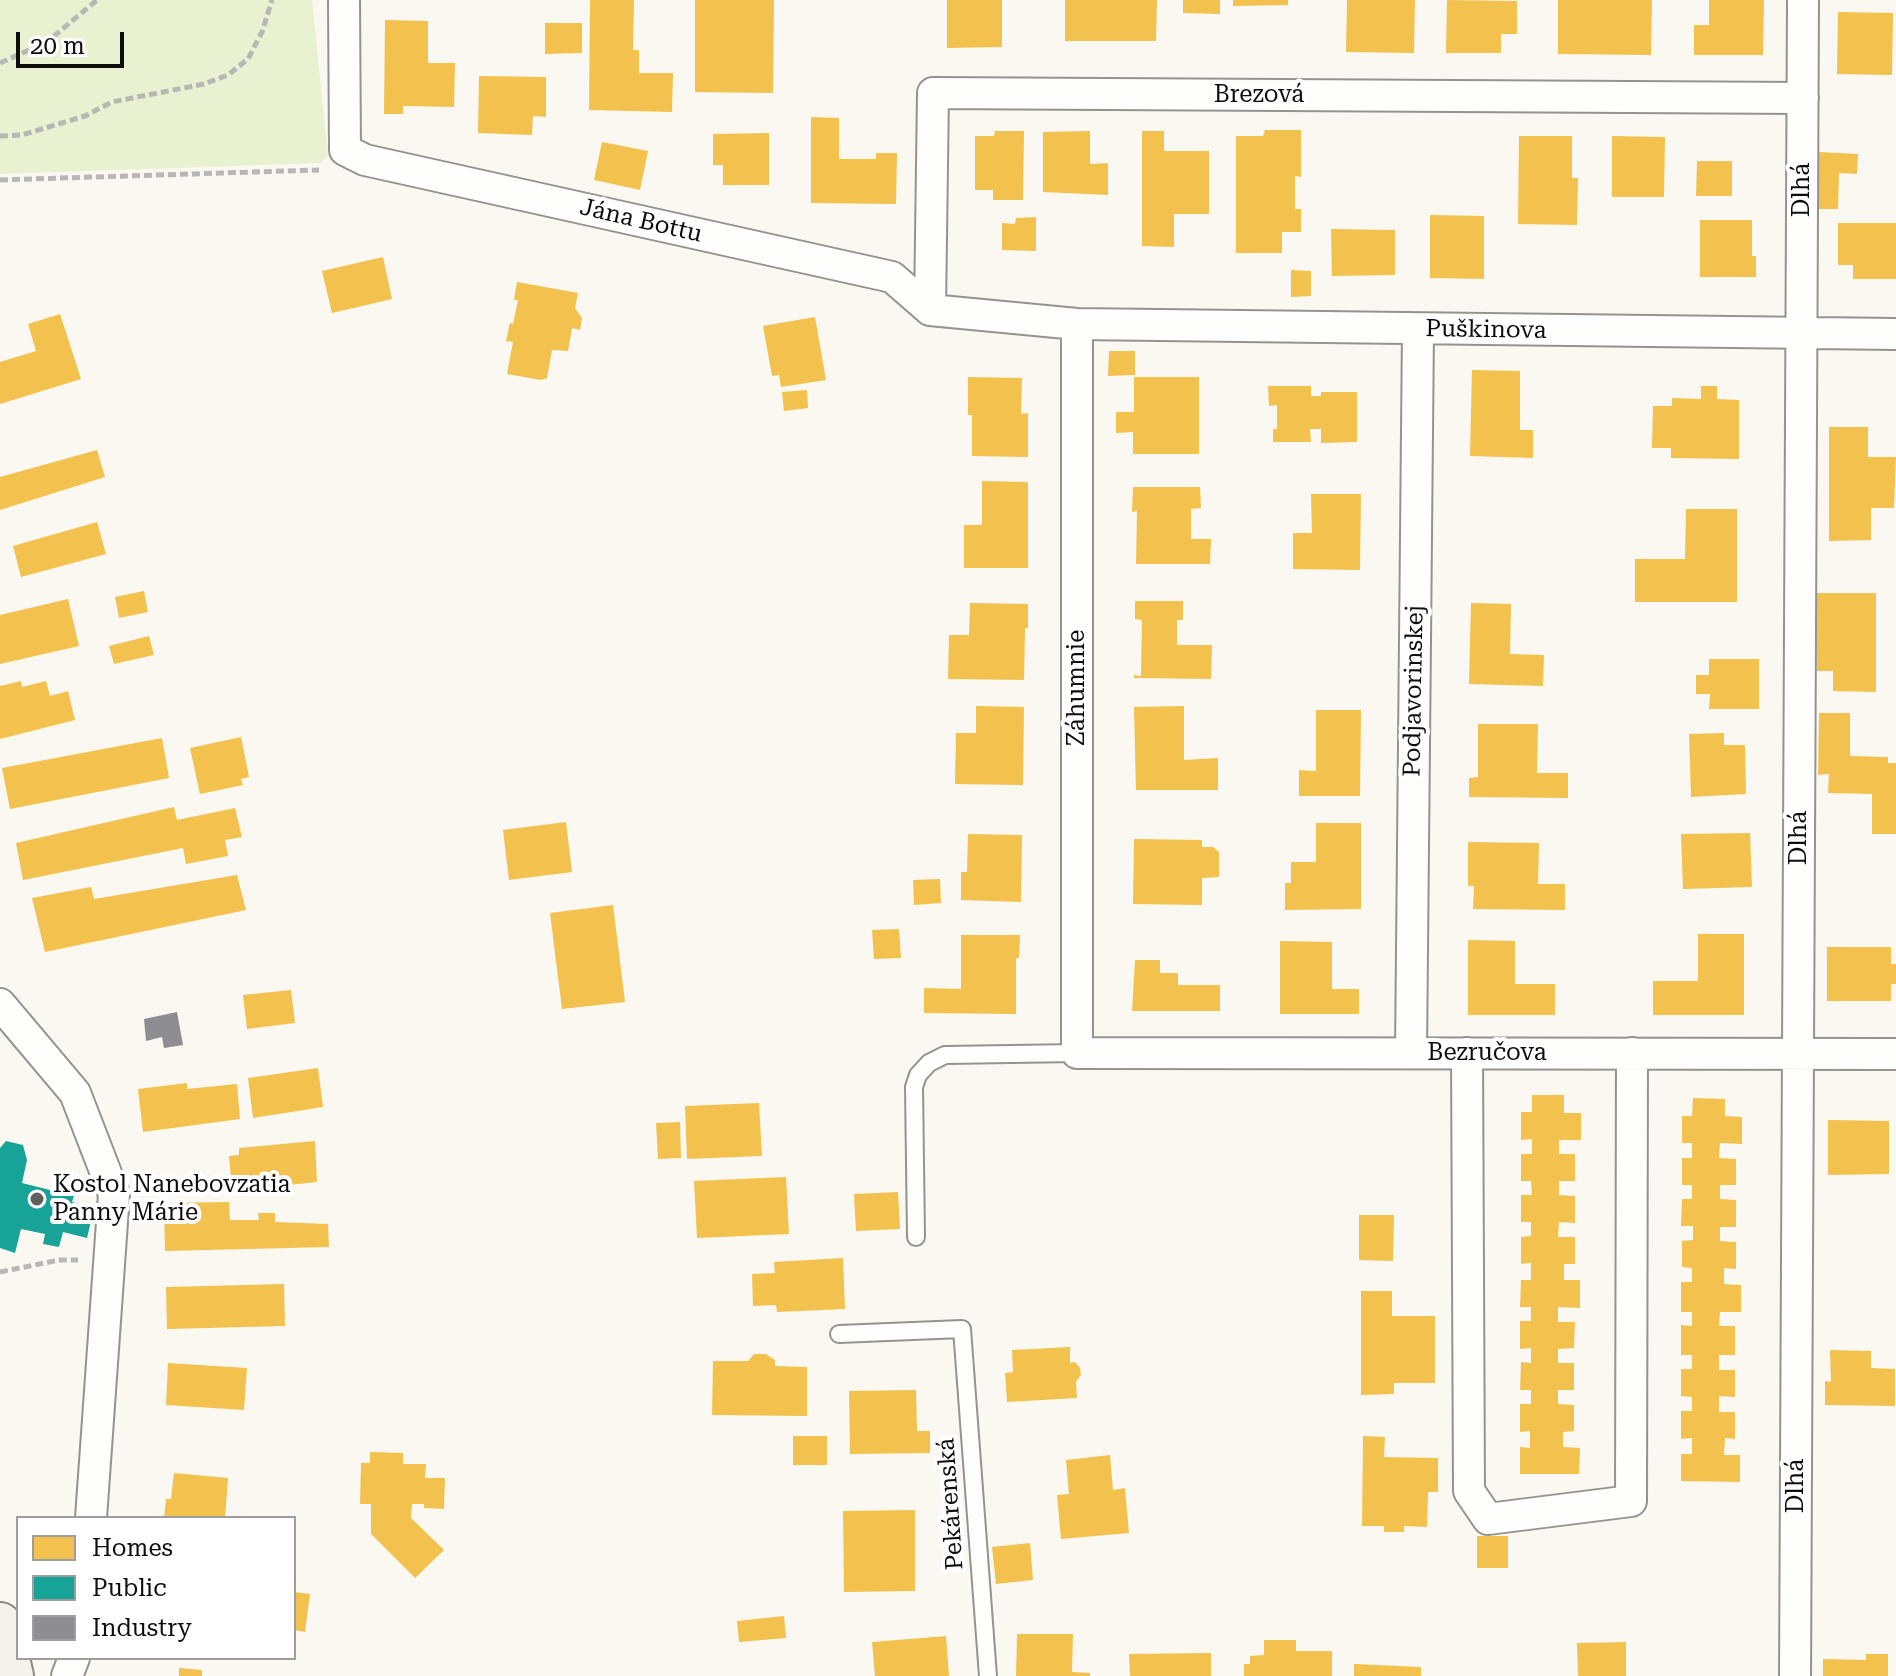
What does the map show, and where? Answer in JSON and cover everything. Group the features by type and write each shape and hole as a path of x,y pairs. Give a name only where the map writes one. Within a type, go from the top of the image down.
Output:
{"street":[{"path":"344,0 345,150"},
{"name":"Dlhá","path":"1795,1676 1803,0"},
{"name":"Brezová","path":"930,310 933,93 1803,98"},
{"name":"Jána Bottu","path":"345,150 365,160 892,277 930,310"},
{"path":"930,310 1077,324"},
{"name":"Puškinova","path":"1077,324 1896,334"},
{"name":"Záhumnie","path":"1077,324 1077,1053"},
{"name":"Podjavorinskej","path":"1411,1053 1418,329"},
{"path":"0,1004 75,1093 114,1194 91,1516"},
{"name":"Bezručova","path":"1077,1053 1896,1054"},
{"path":"1467,1053 1469,1491 1488,1519 1631,1501 1632,1053"},
{"path":"0,1624 12,1676"}],"lane":[{"path":"916,1237 914,1087 918,1075 929,1063 945,1055 1077,1053"},
{"name":"Pekárenská","path":"839,1334 962,1329 988,1676"}],"path":[{"path":"0,63 47,42 97,0"},
{"path":"0,136 22,135 85,116 112,102 204,84 228,75 248,59 262,32 272,0"},
{"path":"0,180 318,171 336,161 345,150"},
{"path":"0,1272 59,1260 110,1261"}],"green space":[{"path":"0,0 312,0 328,156 321,163 0,174"}],"building: Homes":[{"path":"590,0 634,0 633,50 639,50 639,73 673,73 672,112 589,110"},
{"path":"695,0 774,0 773,93 695,92"},
{"path":"947,0 1002,0 1002,47 947,48"},
{"path":"1065,0 1157,0 1156,41 1065,41"},
{"path":"1183,0 1220,0 1220,14 1183,13"},
{"path":"1233,0 1288,0 1288,5 1233,6"},
{"path":"1347,0 1415,0 1414,53 1346,52"},
{"path":"1447,0 1517,1 1517,34 1501,34 1501,53 1446,53"},
{"path":"1558,0 1652,0 1651,55 1558,54"},
{"path":"1709,0 1764,0 1763,55 1694,55 1694,25 1709,25"},
{"path":"1838,12 1893,13 1892,75 1837,74"},
{"path":"385,20 428,21 428,63 455,63 454,107 403,106 403,114 384,114"},
{"path":"545,23 582,23 582,53 545,54"},
{"path":"479,76 546,77 546,117 533,116 532,135 478,133"},
{"path":"811,117 839,118 839,159 876,159 876,153 897,153 896,204 811,203"},
{"path":"1265,130 1301,130 1301,177 1295,176 1295,209 1301,209 1301,232 1282,232 1282,253 1236,253 1236,136 1263,136"},
{"path":"995,131 1024,131 1023,200 993,200 993,190 975,190 975,136 994,136"},
{"path":"1090,131 1090,164 1108,163 1108,195 1043,192 1043,132"},
{"path":"1142,131 1164,131 1164,151 1209,151 1209,214 1174,214 1174,247 1142,246"},
{"path":"769,133 769,185 723,185 723,165 713,165 713,134"},
{"path":"1519,136 1572,136 1572,178 1578,178 1577,225 1518,224"},
{"path":"1612,136 1665,137 1664,197 1612,197"},
{"path":"602,142 648,151 640,190 594,180"},
{"path":"1819,152 1858,154 1857,174 1839,173 1838,209 1817,209"},
{"path":"1697,161 1732,161 1732,196 1696,196"},
{"path":"1430,215 1484,216 1484,279 1430,278"},
{"path":"1036,217 1036,251 1002,250 1002,223 1015,224 1016,218"},
{"path":"1700,220 1752,220 1752,256 1756,256 1756,277 1700,277"},
{"path":"1838,223 1896,223 1896,279 1853,279 1853,265 1838,265"},
{"path":"1331,229 1395,230 1395,275 1332,276"},
{"path":"383,257 392,299 332,313 322,271"},
{"path":"1291,270 1311,271 1311,296 1291,297"},
{"path":"517,282 578,293 575,308 582,318 580,330 572,328 568,351 552,350 547,378 541,380 507,374 513,342 506,341 518,300 514,300"},
{"path":"60,314 81,379 0,404 0,362 36,351 28,324"},
{"path":"815,317 826,380 781,387 779,375 772,376 763,326"},
{"path":"1109,351 1135,351 1135,375 1108,376"},
{"path":"1472,370 1520,371 1520,430 1533,430 1533,458 1470,456"},
{"path":"968,377 1022,378 1021,414 1028,413 1028,457 972,456"},
{"path":"1134,377 1199,377 1199,454 1133,454 1133,432 1116,433 1116,412 1134,412"},
{"path":"1268,386 1311,386 1311,396 1321,396 1321,392 1357,392 1357,442 1321,443 1321,429 1310,429 1311,442 1273,442 1273,429 1277,429 1277,405 1269,406"},
{"path":"1701,386 1717,386 1717,399 1739,400 1739,459 1671,458 1671,448 1652,448 1653,406 1672,406 1672,398 1701,399"},
{"path":"807,390 808,408 784,411 782,392"},
{"path":"1829,427 1868,427 1868,457 1896,457 1894,508 1871,508 1871,540 1829,541"},
{"path":"97,450 105,477 0,510 0,477"},
{"path":"982,481 1028,482 1028,568 964,568 964,525 982,525"},
{"path":"1133,487 1200,487 1201,508 1191,509 1191,539 1211,539 1210,564 1136,564 1137,511 1132,512"},
{"path":"1311,494 1361,494 1360,570 1293,569 1293,533 1312,533"},
{"path":"1686,509 1737,509 1737,602 1635,602 1635,559 1685,559"},
{"path":"97,522 106,554 21,577 13,546"},
{"path":"144,591 148,612 119,618 115,597"},
{"path":"1817,593 1876,593 1876,692 1833,691 1833,671 1817,671"},
{"path":"68,599 79,646 0,664 0,615"},
{"path":"1135,601 1183,601 1183,620 1177,620 1177,645 1212,645 1211,679 1134,678 1134,675 1141,676 1142,620 1135,619"},
{"path":"970,603 1028,604 1024,680 948,679 949,635 969,635"},
{"path":"1471,603 1511,604 1510,654 1544,655 1543,686 1469,684"},
{"path":"149,636 154,655 114,664 109,646"},
{"path":"1709,659 1759,659 1759,709 1709,709 1710,694 1696,694 1696,675 1709,675"},
{"path":"21,681 22,687 46,681 50,696 68,691 75,720 0,739 0,686"},
{"path":"976,706 1024,707 1023,785 955,784 956,733 976,733"},
{"path":"1184,706 1184,760 1218,758 1218,790 1136,790 1134,707"},
{"path":"1316,710 1361,710 1360,796 1299,796 1299,770 1316,771"},
{"path":"1819,713 1850,713 1850,756 1888,757 1888,763 1896,763 1896,834 1872,834 1872,794 1828,793 1829,774 1818,775"},
{"path":"1478,724 1538,724 1537,773 1568,773 1568,798 1469,797 1469,778 1478,777"},
{"path":"1724,733 1724,745 1745,745 1746,794 1691,797 1689,734"},
{"path":"241,737 249,777 241,779 243,785 200,794 190,748"},
{"path":"162,738 169,778 10,809 2,768"},
{"path":"174,807 177,820 235,808 242,837 225,840 228,856 186,864 183,848 23,880 16,843"},
{"path":"566,822 572,872 509,880 503,830"},
{"path":"1316,823 1361,823 1361,909 1285,910 1285,883 1291,883 1291,862 1316,862"},
{"path":"1750,833 1752,887 1683,889 1681,834"},
{"path":"968,834 1022,835 1021,902 961,900 961,872 967,872"},
{"path":"1134,839 1202,840 1202,847 1213,847 1219,852 1219,877 1202,878 1202,905 1133,904"},
{"path":"1468,842 1539,843 1538,884 1565,884 1565,910 1473,909 1474,886 1468,886"},
{"path":"237,875 246,910 45,952 32,898 91,887 94,899"},
{"path":"940,879 941,903 914,905 913,880"},
{"path":"613,905 625,1002 562,1009 550,913"},
{"path":"899,929 901,958 874,959 872,930"},
{"path":"1698,934 1744,934 1744,1015 1653,1015 1653,981 1698,981"},
{"path":"961,935 1020,935 1019,958 1016,958 1016,1014 924,1013 924,988 961,989"},
{"path":"1468,940 1515,941 1515,984 1555,984 1555,1015 1468,1015"},
{"path":"1280,941 1332,942 1332,989 1359,989 1359,1014 1280,1014"},
{"path":"1827,947 1891,947 1891,964 1896,964 1896,984 1891,984 1891,1001 1827,1001"},
{"path":"1135,960 1160,960 1160,973 1178,973 1178,985 1220,985 1220,1011 1132,1011"},
{"path":"291,990 295,1023 247,1029 243,995"},
{"path":"318,1068 323,1107 253,1118 248,1078"},
{"path":"187,1083 187,1089 237,1084 240,1119 143,1132 138,1089"},
{"path":"1532,1095 1564,1095 1564,1113 1581,1113 1581,1140 1559,1140 1559,1154 1575,1154 1575,1181 1559,1181 1559,1195 1575,1196 1575,1223 1559,1222 1558,1237 1575,1237 1575,1264 1564,1264 1564,1280 1580,1280 1580,1308 1558,1307 1558,1322 1575,1322 1574,1348 1558,1349 1558,1363 1574,1363 1574,1390 1558,1390 1558,1404 1574,1405 1574,1431 1563,1432 1563,1447 1580,1448 1579,1474 1520,1474 1520,1447 1530,1448 1530,1431 1520,1432 1520,1404 1531,1404 1531,1390 1520,1390 1521,1362 1531,1363 1531,1348 1520,1349 1520,1321 1531,1321 1531,1307 1520,1307 1521,1280 1531,1280 1531,1263 1521,1264 1521,1237 1531,1236 1531,1222 1521,1222 1521,1195 1532,1195 1531,1181 1521,1181 1521,1154 1532,1154 1532,1139 1521,1140 1521,1112 1532,1112"},
{"path":"1693,1098 1725,1099 1725,1116 1742,1117 1742,1144 1720,1143 1719,1158 1736,1159 1736,1185 1720,1185 1720,1199 1736,1200 1736,1227 1720,1227 1720,1241 1736,1242 1736,1269 1724,1268 1724,1284 1741,1285 1741,1312 1720,1312 1719,1326 1735,1326 1735,1355 1719,1355 1719,1370 1735,1370 1735,1397 1719,1396 1719,1412 1735,1412 1735,1439 1725,1438 1724,1455 1740,1455 1740,1482 1681,1481 1681,1454 1692,1454 1692,1438 1681,1439 1681,1411 1692,1411 1692,1397 1681,1396 1681,1369 1692,1369 1692,1355 1681,1355 1681,1325 1692,1326 1692,1312 1681,1312 1681,1282 1692,1282 1692,1268 1682,1267 1682,1241 1693,1240 1693,1226 1681,1226 1682,1199 1692,1199 1692,1185 1682,1185 1682,1158 1692,1158 1692,1143 1682,1143 1682,1116 1692,1116"},
{"path":"759,1103 762,1156 687,1159 685,1106"},
{"path":"1828,1120 1889,1121 1889,1174 1828,1175"},
{"path":"680,1122 681,1158 658,1159 656,1123"},
{"path":"315,1141 317,1182 232,1191 229,1156 239,1155 239,1148"},
{"path":"786,1177 789,1234 697,1238 694,1181"},
{"path":"898,1192 900,1229 856,1231 854,1194"},
{"path":"229,1202 230,1220 259,1220 258,1213 275,1213 275,1222 328,1224 329,1247 165,1251 164,1203"},
{"path":"1359,1215 1394,1215 1393,1261 1359,1260"},
{"path":"843,1258 845,1309 777,1312 776,1305 753,1306 752,1274 775,1273 774,1262"},
{"path":"284,1284 285,1326 167,1329 166,1287"},
{"path":"1361,1291 1392,1291 1392,1316 1435,1316 1435,1383 1394,1383 1394,1394 1361,1395"},
{"path":"1070,1347 1070,1363 1075,1362 1081,1375 1076,1382 1077,1398 1007,1402 1005,1373 1013,1372 1012,1350"},
{"path":"1830,1350 1871,1351 1871,1368 1895,1369 1895,1406 1825,1405 1825,1381 1831,1382"},
{"path":"754,1354 766,1354 775,1360 775,1366 807,1367 807,1416 712,1415 713,1361 748,1361"},
{"path":"168,1363 247,1368 244,1410 166,1405"},
{"path":"916,1390 917,1431 930,1431 930,1453 850,1454 849,1391"},
{"path":"793,1436 827,1436 827,1465 793,1465"},
{"path":"1363,1436 1385,1437 1384,1457 1438,1458 1438,1492 1428,1492 1427,1527 1404,1526 1404,1532 1384,1532 1384,1526 1362,1526"},
{"path":"370,1452 403,1453 403,1464 426,1464 425,1478 445,1478 444,1509 412,1504 411,1518 444,1550 415,1578 371,1534 371,1504 360,1504 361,1463 370,1463"},
{"path":"1110,1455 1113,1490 1125,1488 1129,1533 1061,1539 1057,1495 1069,1494 1066,1460"},
{"path":"174,1473 228,1478 225,1516 164,1516 166,1499 171,1499"},
{"path":"915,1510 915,1591 844,1592 843,1511"},
{"path":"1477,1536 1508,1536 1508,1568 1477,1568"},
{"path":"1030,1543 1033,1580 996,1584 992,1547"},
{"path":"296,1592 310,1594 305,1632 296,1630"},
{"path":"784,1616 786,1638 739,1642 737,1621"},
{"path":"1017,1634 1073,1634 1072,1672 1090,1673 1090,1676 1016,1676"},
{"path":"946,1636 949,1676 875,1676 872,1642"},
{"path":"1264,1640 1296,1640 1296,1651 1332,1651 1332,1676 1244,1676 1244,1664 1250,1664 1250,1656 1264,1655"},
{"path":"1626,1642 1626,1676 1578,1676 1577,1643"},
{"path":"1211,1653 1211,1676 1130,1676 1129,1654"},
{"path":"1866,1654 1888,1654 1888,1676 1823,1676 1823,1659 1866,1660"},
{"path":"1354,1664 1421,1667 1421,1676 1354,1676"},
{"path":"179,1668 202,1670 202,1676 179,1676"}],"building: Public":[{"name":"Kostol Nanebovzatia Panny Márie","path":"6,1141 23,1145 27,1160 22,1183 74,1196 72,1202 94,1208 87,1238 63,1232 59,1247 43,1244 45,1234 21,1229 15,1253 0,1248 0,1148"}],"building: Industry":[{"path":"177,1012 183,1045 164,1048 162,1037 146,1041 144,1019"}],"place":[{"name":"Kostol Nanebovzatia Panny Márie","path":"37,1199"}]}
